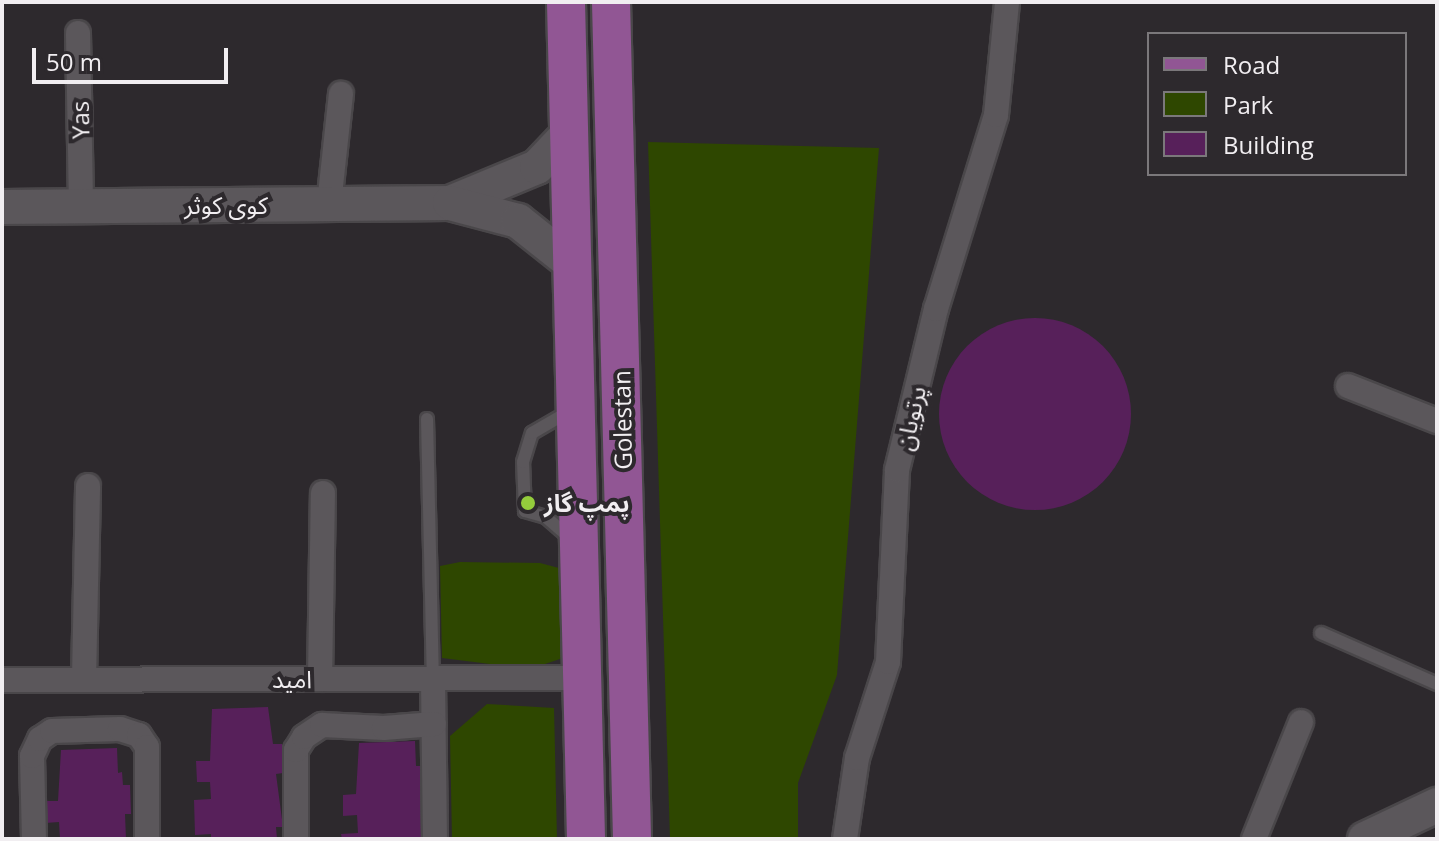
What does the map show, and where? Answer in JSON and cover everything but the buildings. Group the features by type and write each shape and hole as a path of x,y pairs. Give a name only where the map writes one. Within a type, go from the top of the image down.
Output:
{"main road":[{"name":"Golestan","path":"566,2 586,839"},
{"name":"Golestan","path":"611,2 632,839"}],"street":[{"name":"پرتویان","path":"845,839 857,758 888,662 897,470 936,309 996,115 1007,2"},
{"name":"Yas","path":"78,33 81,206"},
{"path":"329,204 341,94"},
{"path":"450,203 537,167 569,133"},
{"path":"450,203 518,221 572,264"},
{"name":"کوی کوثر","path":"2,207 450,203"},
{"path":"1348,386 1437,421"},
{"path":"84,679 88,486"},
{"path":"320,679 323,493"},
{"name":"امید","path":"2,680 582,678"},
{"path":"433,679 435,839"},
{"path":"1254,839 1301,722"},
{"path":"296,839 296,750 304,737 322,725 384,728 434,724"},
{"path":"34,839 32,756 40,739 52,731 120,729 139,735 147,747 147,839"},
{"path":"1365,839 1437,805"}],"lane":[{"path":"576,407 532,433 523,462 525,511 546,517 579,548"},
{"path":"427,419 433,679"},
{"path":"1321,633 1437,684"}],"green space":[{"path":"648,142 879,148 837,675 798,783 798,839 670,839"},
{"path":"460,562 540,563 559,568 563,658 530,669 442,658 440,566"},
{"path":"487,704 554,708 557,839 452,839 450,736"}],"place":[{"name":"پمپ گاز","path":"528,503"}]}
